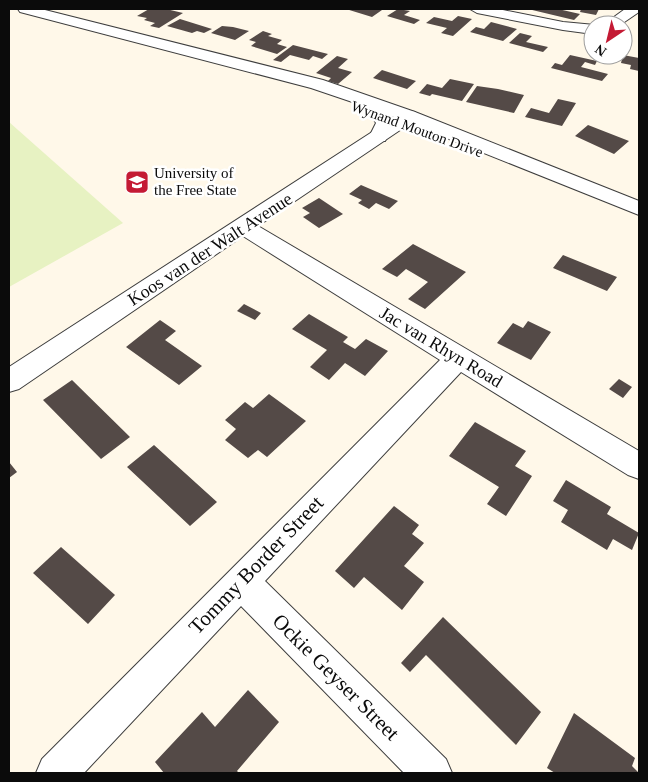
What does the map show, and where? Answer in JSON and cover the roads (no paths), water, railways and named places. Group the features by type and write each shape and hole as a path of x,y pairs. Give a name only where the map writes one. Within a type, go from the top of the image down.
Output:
{"street":[{"name":"Wynand Mouton Drive","path":"25,9 317,89 405,118 551,173 639,209"},
{"path":"477,9 583,28"},
{"name":"Wynand Mouton Drive","path":"317,89 379,113 405,118 639,219"},
{"path":"378,137 384,123 379,113"},
{"name":"Koos van der Walt Avenue","path":"9,380 244,227 405,118"},
{"path":"551,173 598,183 631,186"},
{"name":"Jac van Rhyn Road","path":"244,227 639,466"},
{"name":"Tommy Border Street","path":"56,773 458,358"},
{"name":"Ockie Geyser Street","path":"241,581 432,773"}],"place":[{"name":"University of the Free State","path":"137,182"}]}
